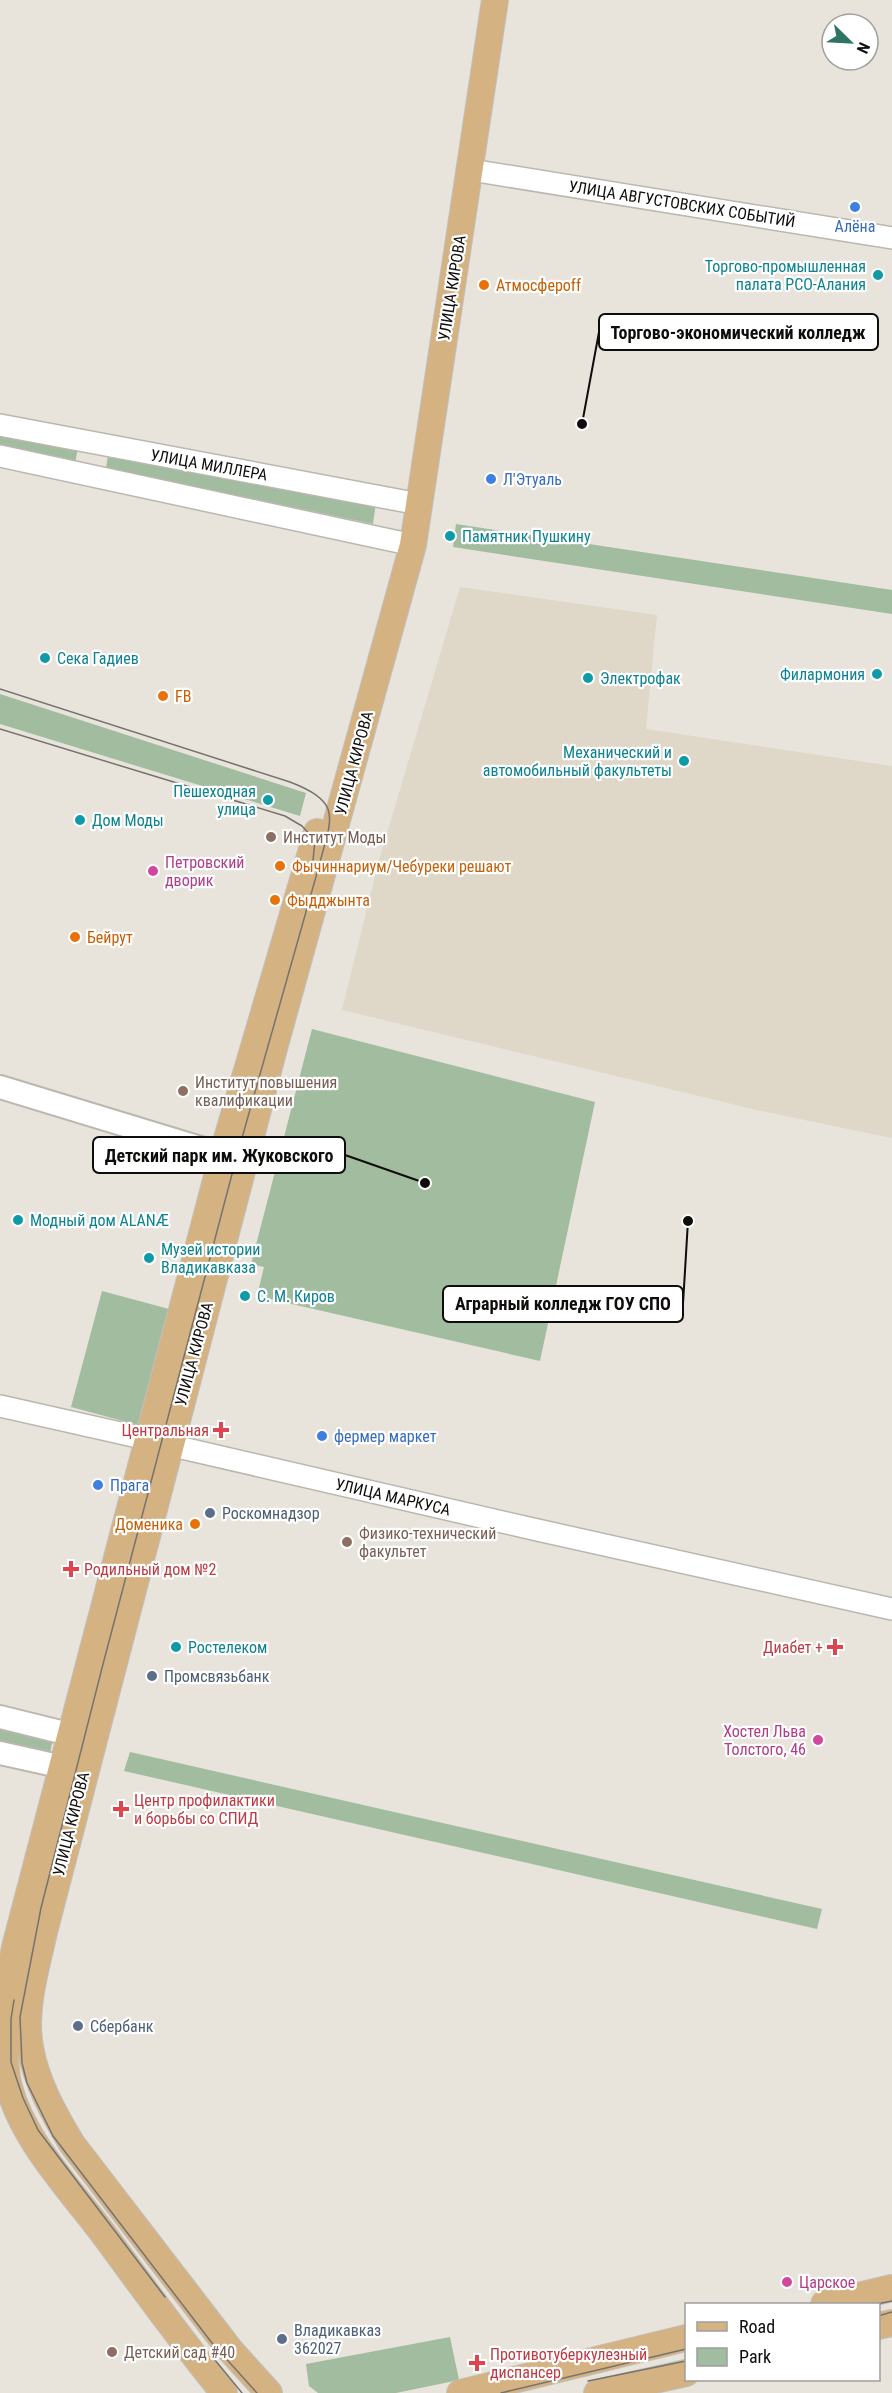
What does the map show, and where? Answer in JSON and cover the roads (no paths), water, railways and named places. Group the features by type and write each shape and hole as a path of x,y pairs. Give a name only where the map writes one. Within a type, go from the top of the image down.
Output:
{"main road":[{"name":"УЛИЦА КИРОВА","path":"269,2393 231,2351 72,2144 53,2113 37,2074 29,2046 29,2013 73,1769 81,1737 233,1159 405,543 480,0"},
{"name":"УЛИЦА КИРОВА","path":"411,502 471,170 495,0"},
{"path":"0,1087 233,1159"},
{"path":"0,1717 81,1737"},
{"path":"0,1753 73,1769"},
{"name":"УЛИЦА КИРОВА","path":"73,1769 15,1947 3,2015 2,2042 8,2080 22,2121 40,2149 224,2393"},
{"path":"828,2303 892,2288"},
{"path":"459,2393 685,2338"},
{"path":"597,2393 685,2373"}],"street":[{"name":"УЛИЦА АВГУСТОВСКИХ СОБЫТИЙ","path":"471,170 892,238"},
{"name":"УЛИЦА МИЛЛЕРА","path":"0,425 411,502"},
{"name":"УЛИЦА МИЛЛЕРА","path":"0,456 405,543"},
{"name":"УЛИЦА МАРКУСА","path":"0,1406 521,1527 892,1609"}],"tram line":[{"path":"0,689 290,782 319,797 326,805 329,814 327,836 236,1159 102,1668 41,1908 20,2017 22,2063 27,2083 53,2136 212,2343 257,2393"},
{"path":"0,729 285,816 302,826 315,840 313,860"},
{"path":"14,2000 11,2019 11,2062 23,2098 38,2130 165,2297"},
{"path":"880,2303 892,2301"},
{"path":"880,2315 892,2312"},
{"path":"501,2393 685,2349"},
{"path":"215,2360 242,2393"},
{"path":"588,2381 685,2361"}],"place":[{"name":"Алёна","path":"855,207"},
{"name":"Торгово-промышленная палата РСО-Алания","path":"878,275"},
{"name":"Атмосферoff","path":"484,285"},
{"name":"Торгово-экономический колледж","path":"582,424"},
{"name":"Л'Этуаль","path":"491,479"},
{"name":"Памятник Пушкину","path":"450,536"},
{"name":"Сека Гадиев","path":"45,658"},
{"name":"Филармония","path":"877,674"},
{"name":"Электрофак","path":"588,678"},
{"name":"FB","path":"163,696"},
{"name":"Механический и автомобильный факультеты","path":"684,761"},
{"name":"Пешеходная улица","path":"268,800"},
{"name":"Дом Моды","path":"80,820"},
{"name":"Институт Моды","path":"271,837"},
{"name":"Фычиннариум/Чебуреки решают","path":"280,866"},
{"name":"Петровский дворик","path":"153,871"},
{"name":"Фыдджынта","path":"275,900"},
{"name":"Бейрут","path":"75,937"},
{"name":"Институт повышения квалификации","path":"183,1091"},
{"name":"Детский парк им. Жуковского","path":"425,1183"},
{"name":"Модный дом ALANÆ","path":"18,1220"},
{"name":"Аграрный колледж ГОУ СПО","path":"688,1221"},
{"name":"Музей истории Владикавказа","path":"149,1258"},
{"name":"С. М. Киров","path":"245,1296"},
{"name":"Центральная","path":"221,1430"},
{"name":"фермер маркет","path":"322,1436"},
{"name":"Прага","path":"98,1485"},
{"name":"Роскомнадзор","path":"210,1513"},
{"name":"Доменика","path":"195,1524"},
{"name":"Физико-технический факультет","path":"347,1542"},
{"name":"Родильный дом №2","path":"71,1569"},
{"name":"Ростелеком","path":"176,1647"},
{"name":"Диабет +","path":"835,1647"},
{"name":"Промсвязьбанк","path":"152,1676"},
{"name":"Хостел Льва Толстого, 46","path":"818,1740"},
{"name":"Центр профилактики и борьбы со СПИД","path":"121,1809"},
{"name":"Сбербанк","path":"78,2026"},
{"name":"Царское","path":"787,2282"},
{"name":"Владикавказ 362027","path":"282,2339"},
{"name":"Детский сад #40","path":"112,2352"},
{"name":"Противотуберкулезный диспансер","path":"477,2363"}]}
